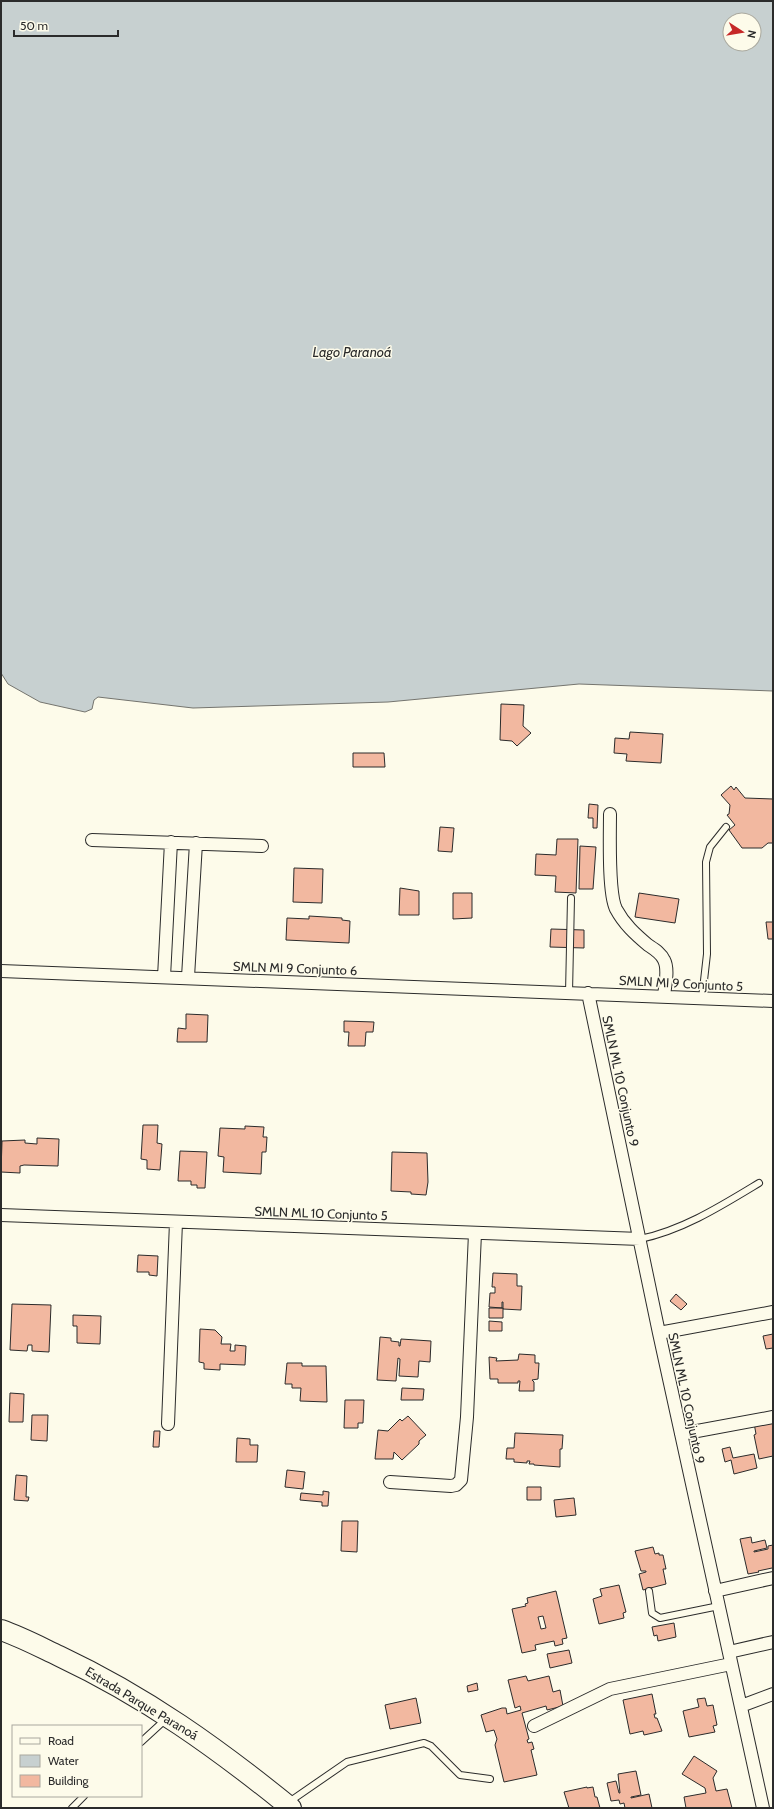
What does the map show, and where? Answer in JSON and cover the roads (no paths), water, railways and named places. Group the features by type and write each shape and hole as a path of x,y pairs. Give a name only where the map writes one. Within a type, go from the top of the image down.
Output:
{"main road":[{"name":"Estrada Parque Paranoá","path":"1,1630 95,1673 169,1716 234,1761 288,1806"}],"street":[{"path":"610,814 612,893 615,907 624,924 660,954 665,960 666,970 664,996"},
{"path":"92,840 262,846"},
{"path":"164,977 170,842"},
{"path":"188,977 196,843"},
{"name":"SMLN MI 9 Conjunto 6","path":"1,971 588,993"},
{"name":"SMLN MI 9 Conjunto 5","path":"588,993 773,1001"},
{"name":"SMLN ML 10 Conjunto 9","path":"588,993 659,1333 763,1808"},
{"name":"SMLN ML 10 Conjunto 5","path":"1,1215 640,1239"},
{"path":"168,1424 176,1222"},
{"path":"390,1482 451,1486 456,1485 461,1480 467,1417 475,1233"},
{"path":"659,1333 773,1312"},
{"path":"681,1434 773,1417"},
{"path":"715,1591 773,1578"},
{"path":"534,1726 610,1689 730,1658 773,1642"},
{"path":"741,1706 773,1694"}],"lane":[{"path":"702,998 707,954 706,862 710,847 726,827"},
{"path":"569,993 571,898"},
{"path":"640,1239 659,1235 679,1227 722,1206 759,1183"},
{"path":"649,1591 652,1613 660,1618 719,1606"},
{"path":"142,1741 169,1716"},
{"path":"288,1806 347,1762 424,1743 431,1746 460,1775 490,1779"},
{"path":"72,1808 83,1797"}],"water":[{"name":"Lago Paranoá","path":"1,1 773,1 773,691 579,684 388,702 193,708 98,697 94,700 92,709 85,712 40,702 8,684 1,673"}]}
